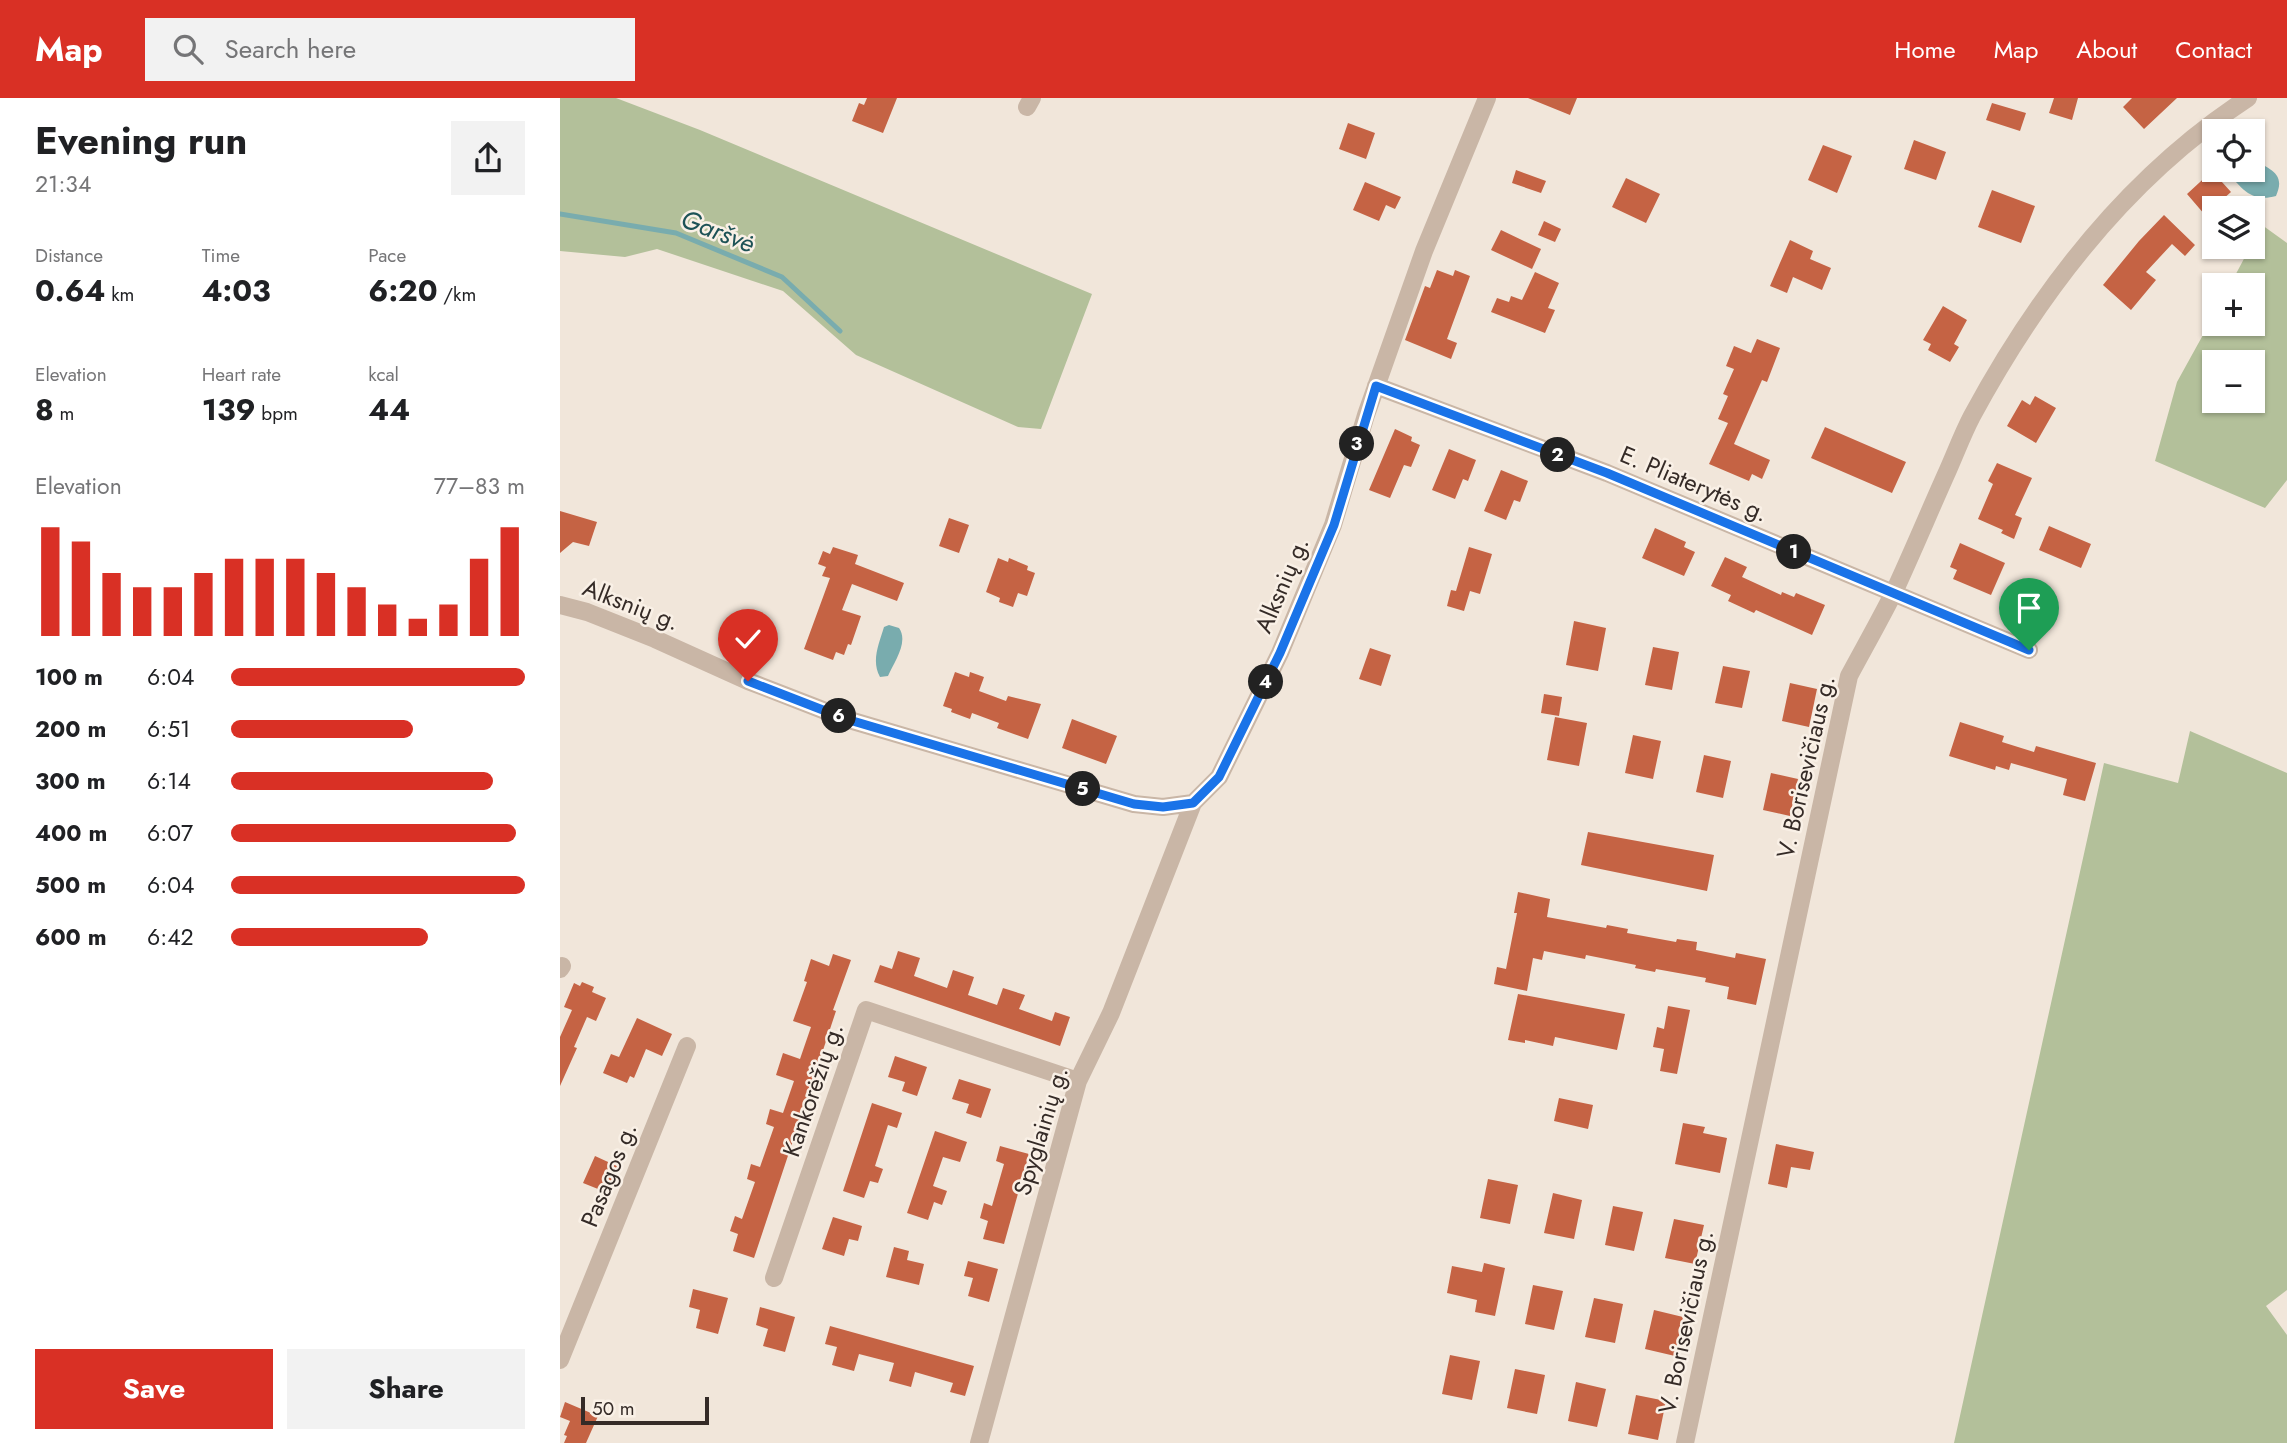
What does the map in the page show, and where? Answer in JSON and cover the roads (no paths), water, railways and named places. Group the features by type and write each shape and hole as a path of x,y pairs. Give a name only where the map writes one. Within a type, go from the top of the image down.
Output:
{"street":[{"name":"Alksnių g.","path":"560,605 587,612 655,639 748,681 846,719 1134,804 1163,807 1193,803 1219,777 1280,653 1334,525 1376,386 1424,251 1487,98"},
{"name":"V. Borisevičiaus g.","path":"1685,1443 1849,676 1893,594 1971,418 2020,337 2118,205 2204,129 2248,98"},
{"name":"E. Pliaterytės g.","path":"1376,386 1607,473 2029,650"},
{"name":"Spyglainių g.","path":"979,1443 1079,1081 1111,1013 1193,803"},
{"name":"Kankorėžių g.","path":"774,1278 866,1010 1079,1081"},
{"name":"Pasagos g.","path":"560,1360 687,1046"}],"water":[{"path":"2265,165 2274,172 2279,181 2276,196 2267,198 2253,196 2237,182 2265,182"},
{"path":"889,625 899,628 902,634 901,646 888,676 880,677 876,665 877,652 884,627"}],"waterway":[{"name":"Garšvė","path":"560,214 676,233 782,277 840,331"}]}
